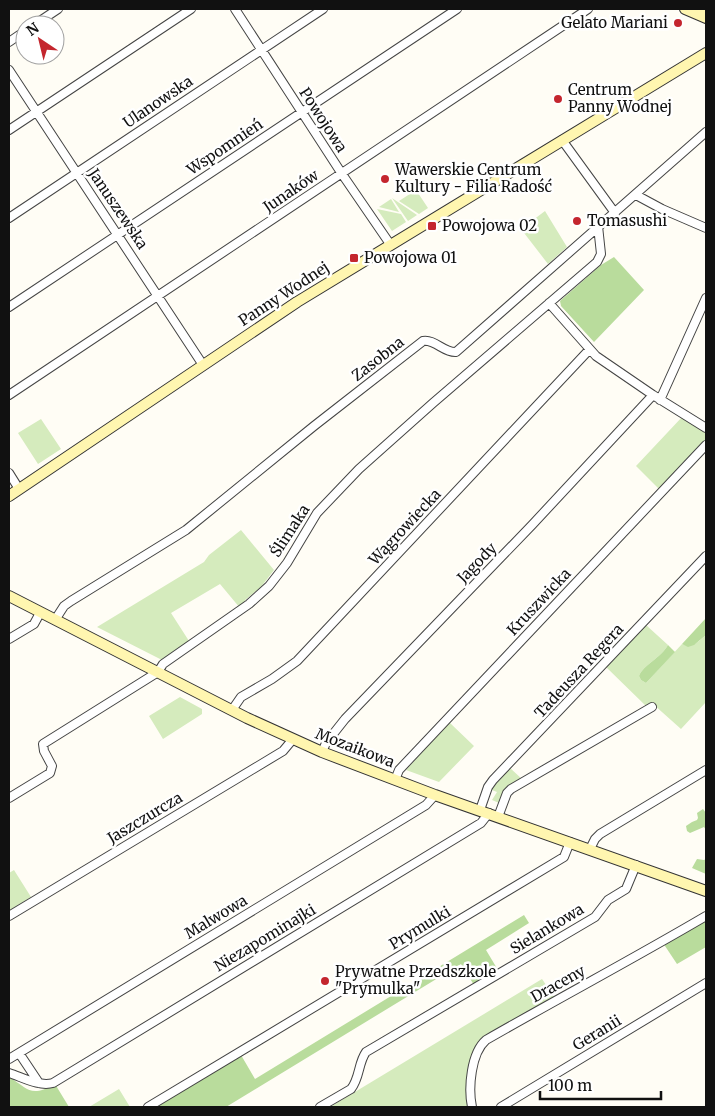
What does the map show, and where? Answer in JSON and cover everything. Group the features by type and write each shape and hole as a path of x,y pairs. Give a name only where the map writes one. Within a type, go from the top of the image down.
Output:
{"street":[{"path":"9,130 191,9"},
{"name":"Powojowa","path":"235,9 301,112 390,244"},
{"name":"Ulanowska","path":"9,218 323,9"},
{"name":"Wspomnień","path":"9,308 457,9"},
{"name":"Junaków","path":"9,395 588,9"},
{"path":"685,9 706,18"},
{"name":"Panny Wodnej","path":"9,496 297,302 706,53"},
{"name":"Panny Wodnej","path":"660,81 706,60"},
{"name":"Januszewska","path":"9,70 203,365"},
{"name":"Zasobna","path":"54,620 64,606 71,601 186,530 302,435 424,341 429,341 451,353 456,352 706,132"},
{"path":"562,140 615,213"},
{"path":"636,195 662,209 706,228"},
{"name":"Ślimaka","path":"9,798 50,773 52,766 44,751 43,744 158,672 163,664 249,604 269,586 282,569 317,512 359,469 597,262 601,254 598,226"},
{"name":"Jagody","path":"322,752 326,743 345,719 657,398 706,298"},
{"path":"549,303 589,350 605,363 706,428"},
{"name":"Wągrowiecka","path":"232,710 241,697 272,679 297,661 589,350"},
{"name":"Kruszwicka","path":"395,780 399,770 706,445"},
{"path":"9,473 19,489"},
{"name":"Tadeusza Regera","path":"489,813 488,787 493,780 706,556"},
{"name":"Mozaikowa","path":"9,596 293,740 436,795 706,891"},
{"path":"9,639 34,624 40,613"},
{"path":"489,813 510,789 652,707"},
{"name":"Jaszczurcza","path":"9,916 283,751 293,740"},
{"path":"590,849 594,839 600,834 706,770"},
{"name":"Malwowa","path":"9,1059 426,806 436,795"},
{"name":"Niezapominajki","path":"39,1083 46,1085 53,1083 481,823 489,813"},
{"name":"Prymulki","path":"148,1107 564,857 570,842"},
{"name":"Sielankowa","path":"320,1107 355,1085 361,1059 366,1052 595,917 608,900 626,888 636,865"},
{"name":"Draceny","path":"472,1107 471,1092 475,1056 480,1046 486,1040 618,968 706,916"},
{"name":"Geranii","path":"501,1107 706,983"},
{"path":"19,1052 39,1083"},
{"path":"9,1073 39,1083"}],"green space":[{"path":"416,190 428,208 419,214 399,201"},
{"path":"392,198 417,215 408,221"},
{"path":"391,199 399,212 379,207"},
{"path":"377,209 401,214 406,222 392,231"},
{"path":"545,211 567,247 548,264 521,229"},
{"path":"614,257 644,290 594,342 561,306 560,301 601,265"},
{"path":"683,416 706,431 706,440 659,489 636,466"},
{"path":"41,419 61,449 38,464 18,433"},
{"path":"241,530 274,570 261,587 245,600 246,603 240,608 220,584 171,613 189,641 162,660 97,627 204,562 209,555"},
{"path":"706,618 706,635 694,645 688,647 682,644"},
{"path":"646,625 668,645 641,672 639,676 646,683 682,644 692,645 706,635 706,702 681,729 653,704 647,707 606,667"},
{"path":"668,645 675,652 646,683 641,680 639,676 641,672"},
{"path":"180,697 202,709 202,714 163,739 149,716"},
{"path":"449,722 474,746 439,782 406,770"},
{"path":"509,767 523,780 503,791 499,803 492,800 497,792 492,790 492,787"},
{"path":"703,809 706,813 706,830 704,827 690,833 687,831 686,826 697,820 697,813"},
{"path":"697,859 706,859 706,874 692,868"},
{"path":"14,870 31,897 9,911 9,873"},
{"path":"524,915 529,923 486,950 498,970 474,985 461,964 226,1107 154,1107 241,1055 255,1079"},
{"path":"706,918 706,947 677,964 663,943"},
{"path":"542,979 555,998 478,1042 470,1066 468,1107 330,1107"},
{"path":"9,1077 26,1088 35,1091 55,1084 69,1107 9,1107"},
{"path":"119,1089 130,1107 89,1107"}],"place":[{"name":"Gelato Mariani","path":"678,23"},
{"name":"Centrum Panny Wodnej","path":"558,99"},
{"name":"Wawerskie Centrum Kultury - Filia Radość","path":"385,179"},
{"name":"Tomasushi","path":"577,221"},
{"name":"Powojowa 02","path":"432,226"},
{"name":"Powojowa 01","path":"354,258"},
{"name":"Prywatne Przedszkole \"Prymulka\"","path":"325,981"}]}
